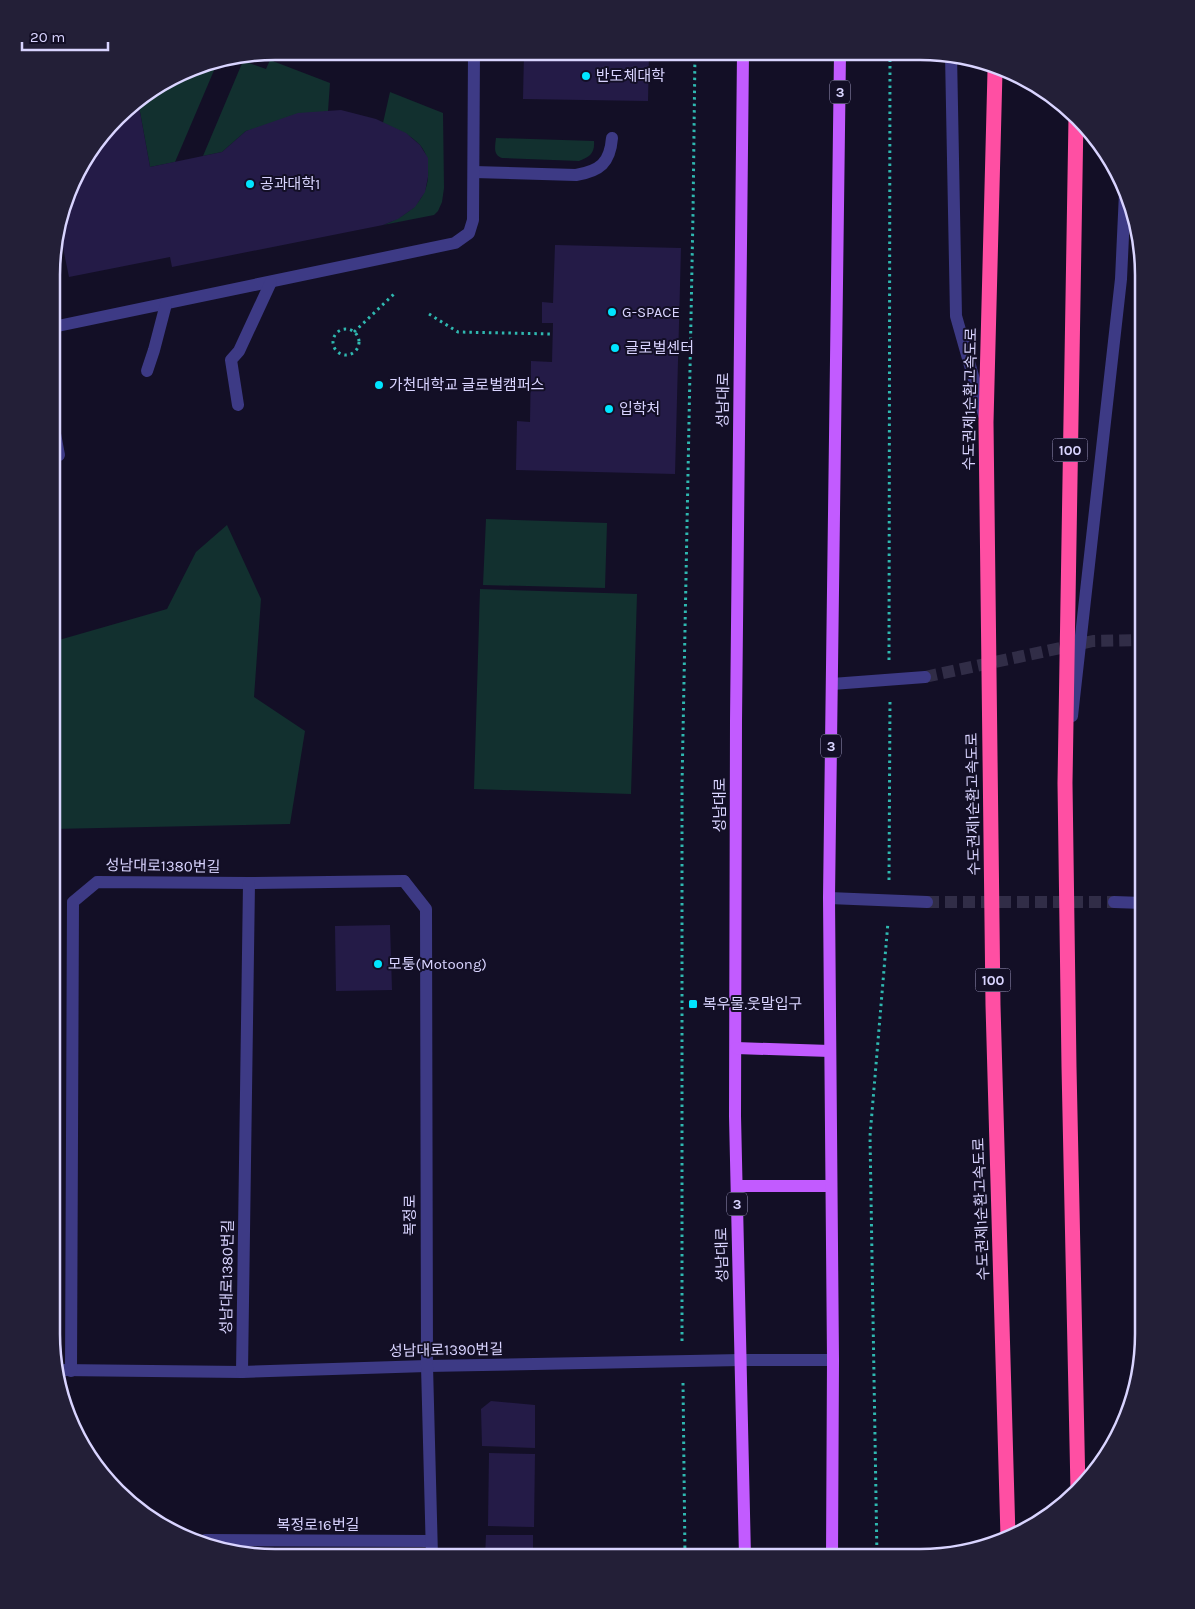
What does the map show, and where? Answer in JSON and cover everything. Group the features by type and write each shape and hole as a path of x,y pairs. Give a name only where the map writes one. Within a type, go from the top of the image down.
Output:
{"highway":[{"name":"수도권제1순환고속도로","path":"995,73 986,422 993,1006 1008,1530"},
{"name":"100","path":"1076,127 1065,783 1078,1480"}],"main road":[{"name":"성남대로","path":"743,60 736,701 736,1048 744,1549"},
{"name":"3","path":"832,1549 833,1360 829,898 840,60"},
{"path":"736,1048 830,1051"},
{"path":"737,1186 831,1186"}],"street":[{"path":"60,326 455,243 469,233 473,220 474,60"},
{"path":"951,62 956,316 986,422"},
{"path":"474,172 576,175 591,173 608,158 612,138"},
{"path":"1065,783 1120,289 1124,205"},
{"path":"238,405 231,360 240,352 271,282"},
{"path":"147,371 166,304"},
{"path":"832,684 925,677"},
{"name":"성남대로1380번길","path":"65,1370 73,902 98,882 248,883 404,880"},
{"name":"복정로","path":"404,880 426,909 427,1366 432,1549"},
{"name":"성남대로1380번길","path":"242,1372 248,883"},
{"path":"829,898 927,902"},
{"path":"1114,902 1135,903"},
{"name":"성남대로1390번길","path":"65,1370 242,1372 427,1366 833,1360"},
{"name":"복정로16번길","path":"213,1540 432,1542"}],"path":[{"path":"686,1549 682,1361 682,785 695,60"},
{"path":"877,1549 870,1136 890,901 890,60"},
{"path":"354,332 394,294"},
{"path":"429,314 458,332 553,334"},
{"path":"344,329 354,332 360,341 355,352 342,355 335,350 333,341 336,333 344,329"}],"green space":[{"path":"270,60 330,83 328,111 246,131 222,152 203,156 242,63 246,62 266,69"},
{"path":"215,68 175,162 150,167 139,108 180,82"},
{"path":"390,92 443,113 444,188 442,202 434,215 383,225 401,217 416,205 425,190 428,180 428,166 424,150 407,135 383,123"},
{"path":"496,138 594,141 594,149 586,158 579,161 502,158 496,153"},
{"path":"486,519 607,523 605,588 483,585"},
{"path":"227,525 261,599 254,697 305,731 290,824 60,829 60,640 167,609 196,552"},
{"path":"480,589 637,594 631,794 474,789"}],"building":[{"name":"반도체대학","path":"524,60 649,60 648,101 523,99"},
{"name":"공과대학1","path":"139,108 150,167 222,152 246,131 298,113 341,110 376,119 406,133 420,145 428,158 428,177 425,192 415,207 398,219 383,225 172,267 170,257 69,277 62,244 67,219 76,193 104,144"},
{"name":"글로벌센터","path":"555,245 681,248 675,474 516,470 517,421 530,422 531,361 552,362 553,323 542,323 542,302 553,303"},
{"path":"390,925 392,990 336,991 335,926"},
{"path":"491,1401 535,1405 535,1448 482,1446 481,1409"},
{"path":"489,1453 535,1454 534,1527 488,1526"},
{"path":"486,1535 533,1535 533,1549 485,1549"}],"tunnel":[{"path":"925,677 1093,641 1135,640"},
{"path":"927,902 1114,902"}],"place":[{"name":"반도체대학","path":"586,76"},
{"name":"공과대학1","path":"250,184"},
{"name":"G-SPACE","path":"612,312"},
{"name":"글로벌센터","path":"615,348"},
{"name":"가천대학교 글로벌캠퍼스","path":"379,385"},
{"name":"입학처","path":"609,409"},
{"name":"모퉁(Motoong)","path":"378,964"},
{"name":"복우물.웃말입구","path":"693,1004"}]}
